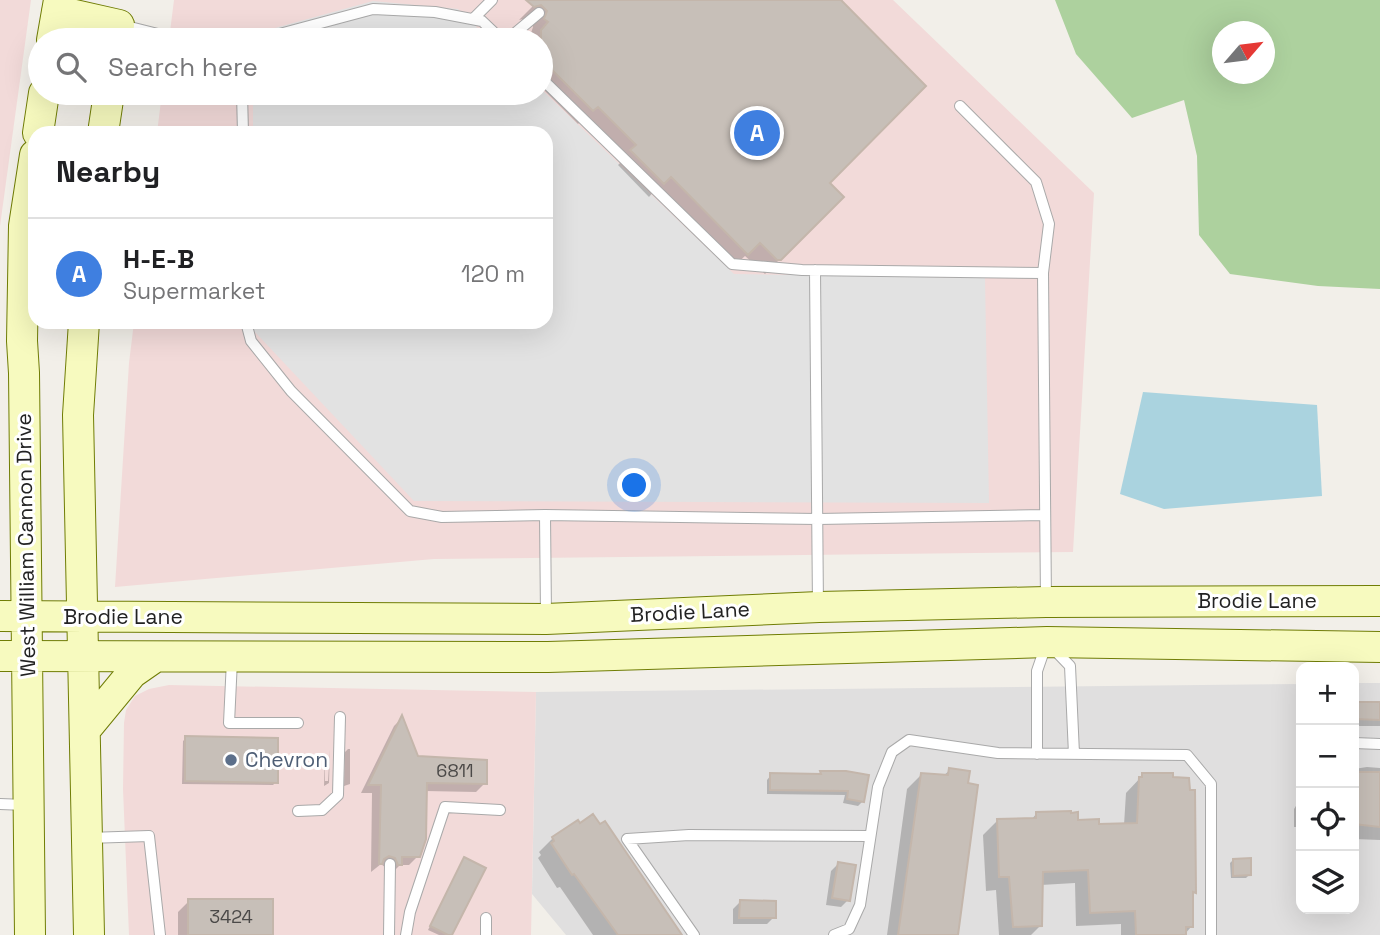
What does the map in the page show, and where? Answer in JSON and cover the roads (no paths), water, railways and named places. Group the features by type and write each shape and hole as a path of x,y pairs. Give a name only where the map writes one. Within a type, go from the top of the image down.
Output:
{"main road":[{"path":"56,17 120,22"},
{"path":"39,126 42,105"},
{"path":"104,126 107,105"},
{"name":"West William Cannon Drive","path":"28,201 24,226 24,373 14,616 14,804 30,935"},
{"path":"84,329 78,415 89,935"},
{"name":"Brodie Lane","path":"14,616 546,619 818,607 1046,602 1380,601"},
{"path":"1046,602 1048,642"},
{"name":"Brodie Lane","path":"14,657 548,657 1048,642 1380,647"},
{"path":"85,730 124,681 155,657"}],"lane":[{"path":"472,19 492,0"},
{"path":"302,28 373,9 435,12 482,21 490,28"},
{"path":"519,28 539,12"},
{"path":"120,22 141,28"},
{"path":"553,90 732,264 815,270 1043,273"},
{"path":"242,105 243,126"},
{"path":"960,106 1036,182 1049,224 1043,273 1046,602"},
{"path":"815,270 818,607"},
{"path":"248,329 251,341 291,391 410,511 442,517 544,515 818,519 1045,515"},
{"path":"544,515 546,619"},
{"path":"1037,754 1037,671 1048,642 1069,666 1074,754"},
{"path":"232,657 229,723 298,723"},
{"path":"298,811 322,810 338,795 340,717"},
{"path":"834,935 849,929 860,905 878,787 892,752 909,740 998,753 1187,755 1211,784 1211,935"},
{"path":"1359,743 1380,744"},
{"path":"407,935 410,912 445,807 500,810"},
{"path":"88,838 149,835 160,935"},
{"path":"694,935 627,839 689,835 870,836"},
{"path":"389,935 390,864"},
{"path":"486,918 486,935"}],"water":[{"path":"1143,392 1317,405 1322,496 1164,509 1120,494"}],"place":[{"name":"H-E-B","path":"757,133"},
{"name":"Chevron","path":"231,760"}]}
